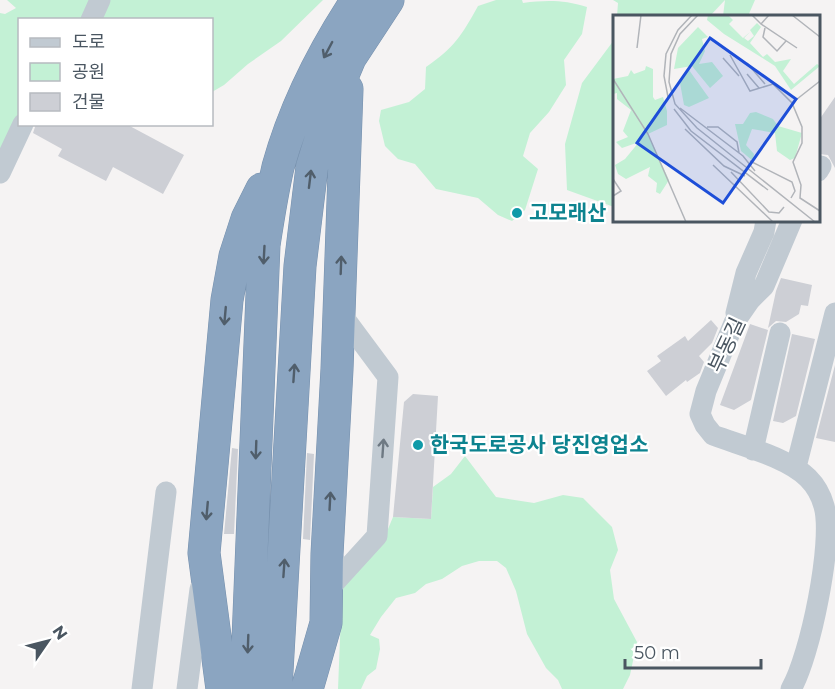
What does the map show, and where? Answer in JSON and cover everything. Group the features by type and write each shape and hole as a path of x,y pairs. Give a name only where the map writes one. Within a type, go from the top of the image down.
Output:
{"highway":[{"path":"222,689 204,553 227,300 235,256 247,219 330,46 357,0"},
{"path":"276,689 300,266 312,167 321,133 350,58 388,0"},
{"path":"307,689 326,623 345,106 350,58"},
{"path":"246,689 264,245 274,183 293,124"}],"street":[{"path":"92,18 100,0"},
{"path":"0,173 22,126"},
{"path":"734,323 746,273 764,232 766,222"},
{"name":"부동길","path":"791,222 764,286 750,300 734,323 706,391 700,414 713,435 796,467 818,489 825,508 826,534 814,622 800,686"},
{"path":"326,592 377,536 388,377 339,311"},
{"path":"796,467 835,313"},
{"name":"부동길","path":"753,450 780,333"},
{"path":"142,689 166,492"},
{"path":"187,689 204,553"},
{"path":"324,689 326,623"}],"green space":[{"path":"7,0 323,0 281,41 213,91 213,18 18,18 19,126 0,173 0,13 5,14 16,8"},
{"path":"496,0 522,0 523,3 555,1 587,7 582,34 564,60 566,85 549,112 530,133 523,156 538,169 525,210 512,221 498,215 478,198 436,189 415,164 398,159 385,146 379,121 381,110 409,102 425,89 426,67 444,54 456,40 478,6"},
{"path":"613,0 725,0 711,15 617,15 618,3"},
{"path":"725,0 755,0 748,15 723,15"},
{"path":"613,41 613,207 567,190 565,144 582,83"},
{"path":"465,456 496,497 534,503 563,495 583,498 612,527 618,550 610,570 614,599 637,642 630,675 623,689 562,689 558,680 546,668 527,634 516,591 506,568 497,561 479,561 462,566 442,579 426,584 415,593 396,598 370,635 379,639 380,649 376,669 367,676 361,689 338,689 342,589 383,541 393,517 431,519 433,487 451,474"}],"building":[{"path":"835,97 835,168 828,155 820,154 820,119"},
{"path":"35,126 130,126 184,155 163,194 113,167 106,181 58,156 62,149 33,133"},
{"path":"781,278 812,285 808,306 801,305 799,314 786,322 776,321 768,328 776,291"},
{"path":"711,320 718,328 712,343 699,356 704,362 700,373 687,382 686,380 666,396 647,371 661,361 657,356 685,336 688,341"},
{"path":"750,324 768,330 751,400 734,410 720,405"},
{"path":"792,334 815,339 796,416 783,423 773,421"},
{"path":"835,365 835,442 816,438"},
{"name":"한국도로공사 당진영업소","path":"413,394 438,396 431,519 393,517 404,402"},
{"path":"232,448 238,449 234,534 224,534"},
{"path":"307,453 314,454 310,540 303,539"}],"place":[{"name":"고모래산","path":"517,213"},
{"name":"한국도로공사 당진영업소","path":"418,445"}]}
